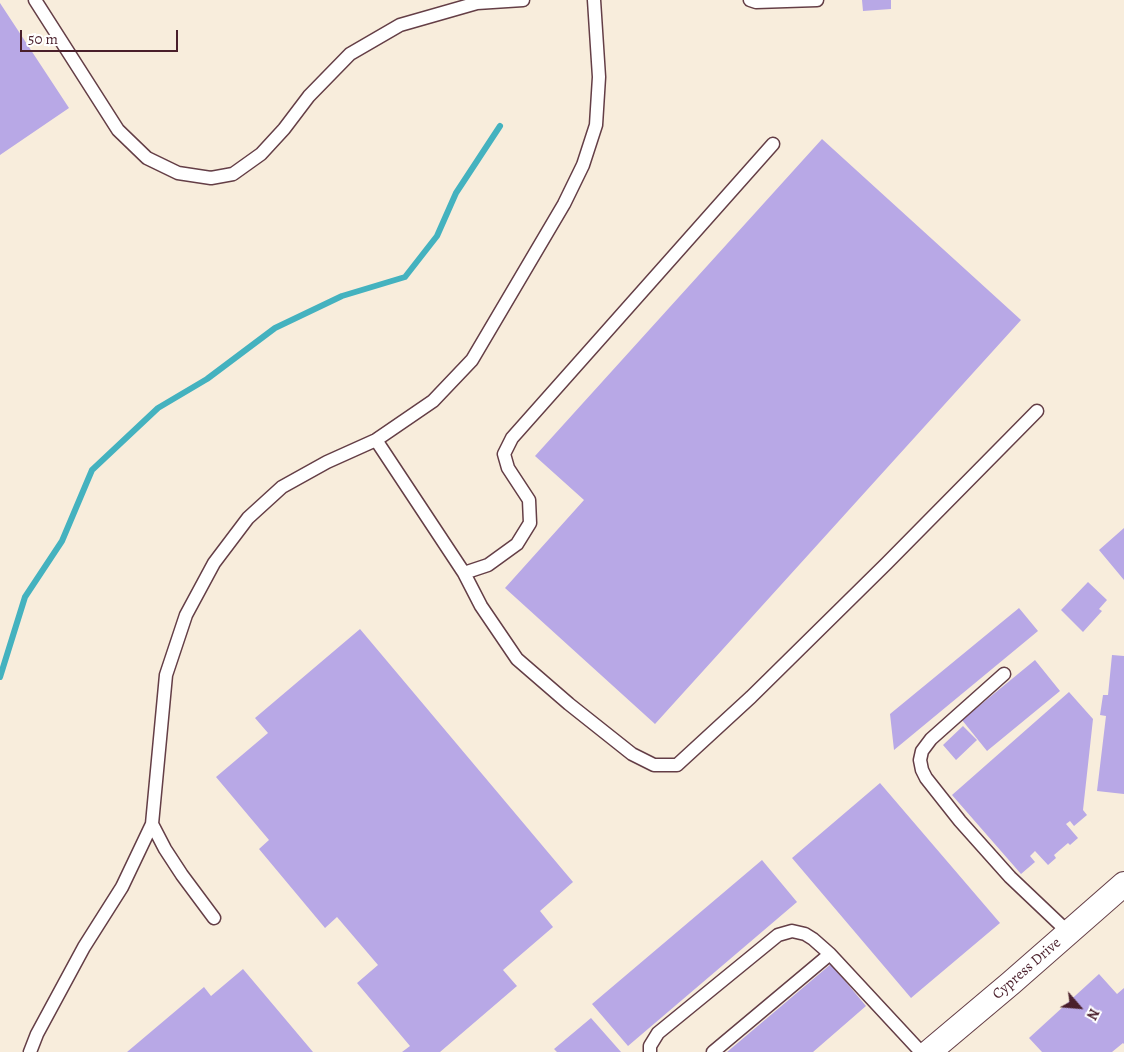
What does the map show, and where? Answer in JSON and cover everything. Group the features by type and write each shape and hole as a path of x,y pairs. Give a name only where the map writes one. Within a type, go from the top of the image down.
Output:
{"street":[{"name":"Cypress Drive","path":"929,1052 1124,884"}],"lane":[{"path":"36,0 118,130 147,158 178,173 211,178 233,174 261,154 284,129 309,96 350,54 400,25 477,3 523,0"},
{"path":"30,1052 37,1034 84,947 122,887 152,824 166,675 186,615 214,562 248,518 282,487 327,462 376,440 434,401 472,360 559,213 584,165 596,124 598,87 594,0"},
{"path":"750,0 756,2 817,0"},
{"path":"464,572 488,565 517,544 530,523 529,500 508,468 504,454 512,438 773,144"},
{"path":"376,440 464,572 481,606 517,659 632,754 654,765 677,765 751,697 1037,411"},
{"path":"1004,674 931,739 922,751 920,760 922,770 926,778 960,821 1010,877 1069,932"},
{"path":"152,824 182,875 214,918"},
{"path":"650,1052 653,1041 658,1033 778,935 792,931 805,934 830,954 921,1052"},
{"path":"713,1052 830,954"}],"building":[{"path":"862,0 891,0 891,9 863,11"},
{"path":"0,3 69,108 0,155"},
{"path":"822,139 1021,320 655,724 505,588 584,500 535,456"},
{"path":"1124,528 1124,580 1099,550"},
{"path":"1088,582 1107,600 1099,609 1102,611 1083,632 1061,610"},
{"path":"1019,608 1038,631 894,750 890,714"},
{"path":"360,629 573,882 540,911 553,927 503,970 517,986 440,1052 402,1052 410,1046 357,983 378,965 337,917 325,928 259,849 269,840 216,777 268,733 255,718"},
{"path":"1112,655 1124,656 1124,794 1097,791 1106,716 1100,715 1103,695 1108,695"},
{"path":"1035,660 1060,691 987,751 962,720"},
{"path":"1069,692 1093,719 1083,810 1087,815 1074,826 1070,821 1066,824 1078,838 1070,845 1068,843 1054,855 1056,858 1048,865 1035,851 1030,856 1035,862 1021,874 952,795"},
{"path":"963,726 977,740 956,760 943,745"},
{"path":"880,783 1000,923 911,998 792,858"},
{"path":"762,860 797,902 628,1046 592,1004"},
{"path":"831,964 866,1006 813,1052 727,1052"},
{"path":"243,969 313,1052 127,1052 204,987 211,996"},
{"path":"1099,974 1117,994 1124,988 1124,1044 1112,1052 1042,1052 1029,1038"},
{"path":"591,1018 621,1052 557,1052 554,1049"}],"waterway":[{"path":"0,677 25,597 62,541 92,470 158,408 207,379 275,328 342,296 405,277 437,236 456,193 500,126"}]}
